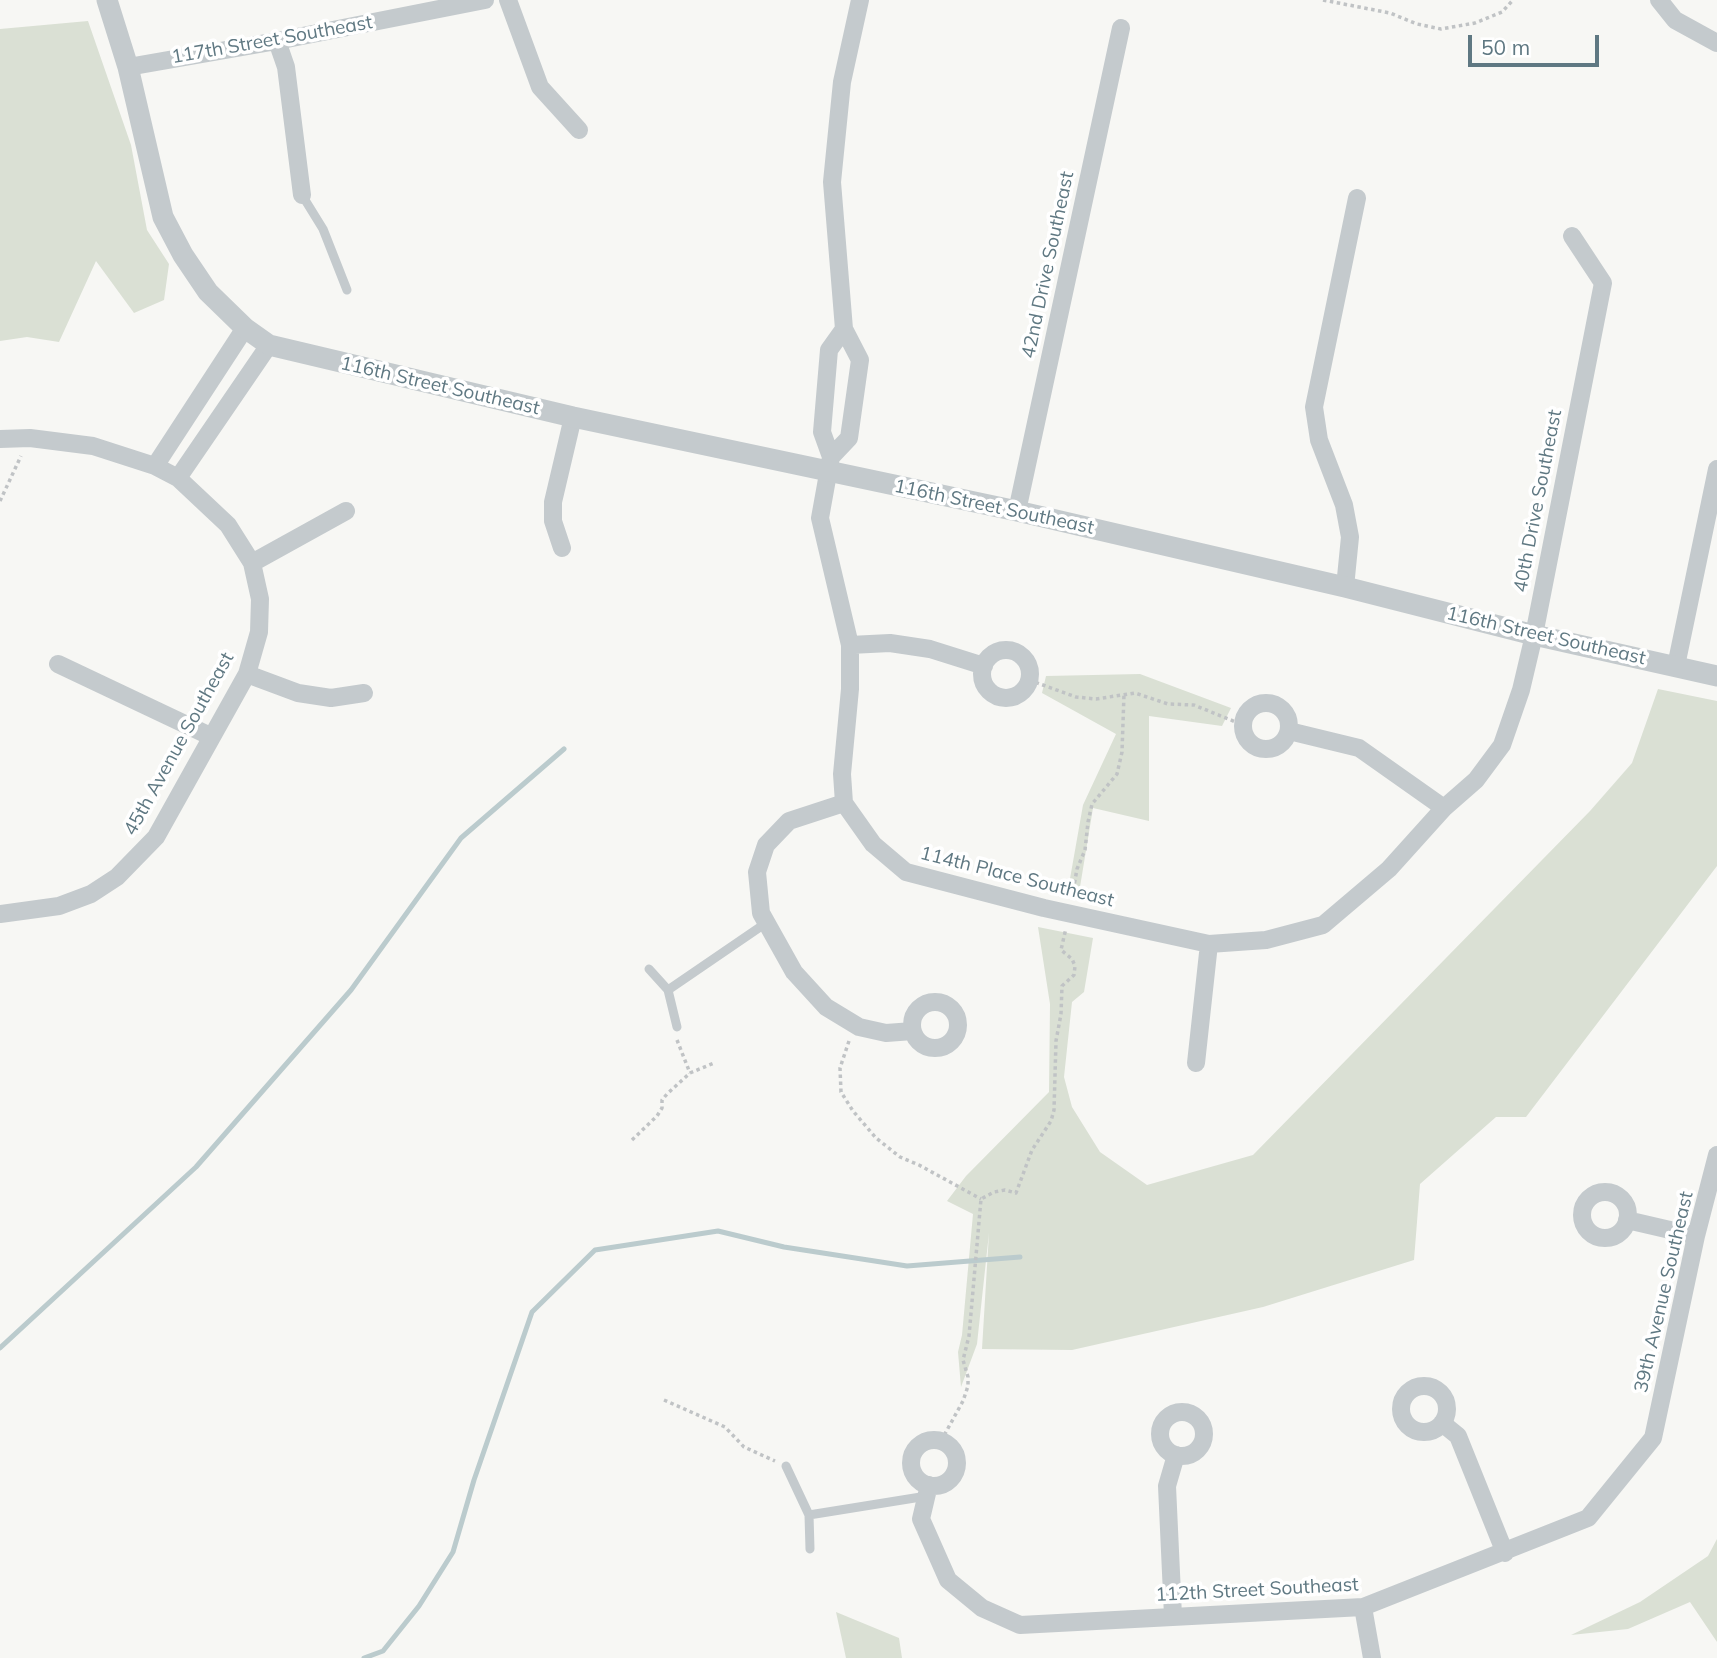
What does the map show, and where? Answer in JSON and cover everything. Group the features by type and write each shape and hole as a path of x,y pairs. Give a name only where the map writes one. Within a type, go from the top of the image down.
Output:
{"street":[{"path":"107,0 128,67 163,217 183,255 208,292 245,328 269,345 178,478"},
{"name":"117th Street Southeast","path":"128,67 485,0"},
{"path":"508,0 540,87 579,131"},
{"path":"830,465 849,438 860,360 844,329 832,182 842,82 860,0"},
{"path":"1659,0 1675,20 1717,43"},
{"name":"42nd Drive Southeast","path":"1017,511 1121,28"},
{"path":"277,41 286,67 302,195"},
{"path":"1346,587 1350,537 1344,505 1319,440 1314,407 1357,198"},
{"name":"40th Drive Southeast","path":"1209,944 1266,940 1323,925 1389,869 1444,808 1476,780 1502,745 1521,690 1534,635 1603,283 1572,236"},
{"path":"155,466 245,328"},
{"path":"844,329 829,349 822,432 830,465 820,518 850,645 850,689 842,774 844,803 789,821 766,845 757,872 761,913 794,972 826,1007 859,1027 886,1032 913,1031"},
{"name":"116th Street Southeast","path":"269,345 573,417 830,465 1346,587 1534,635 1717,676"},
{"path":"562,548 553,522 553,502 573,417"},
{"path":"0,439 30,438 93,446 155,466 178,478 228,525 252,563 346,512"},
{"path":"1676,666 1717,469"},
{"name":"45th Avenue Southeast","path":"0,914 59,906 91,894 117,877 156,837 247,674 260,621 260,600 252,563"},
{"path":"850,645 890,643 930,649 984,666"},
{"path":"1010,651 1027,662 1029,680 1019,694 1008,698 996,696 984,683 984,666 996,653 1010,651"},
{"path":"58,664 210,736"},
{"path":"247,674 298,693 331,698 364,693"},
{"path":"1269,704 1284,712 1289,731 1282,743 1272,749 1263,749 1248,741 1243,725 1245,716 1253,708 1269,704"},
{"path":"1289,731 1359,748 1444,808"},
{"name":"114th Place Southeast","path":"844,803 873,844 906,872 1069,913 1209,944"},
{"path":"1196,1063 1209,944"},
{"name":"39th Avenue Southeast","path":"1653,1438 1696,1236 1717,1155"},
{"path":"1628,1220 1696,1236"},
{"path":"1442,1423 1458,1436 1505,1553"},
{"name":"112th Street Southeast","path":"928,1491 921,1519 948,1580 982,1608 1020,1625 1363,1607 1588,1518 1653,1438"},
{"path":"941,1441 954,1452 956,1469 943,1484 928,1491 913,1474 911,1457 924,1442 941,1441"},
{"path":"1173,1616 1167,1486 1176,1455"},
{"path":"1363,1607 1372,1658"}],"lane":[{"path":"302,195 323,229 347,290"},
{"path":"668,990 766,923"},
{"path":"649,969 668,990 677,1027"},
{"path":"786,1466 808,1515 810,1549"},
{"path":"808,1515 928,1491"}],"path":[{"path":"1323,0 1390,13 1417,24 1441,29 1475,23 1493,16 1502,12 1513,0"},
{"path":"0,501 30,438"},
{"path":"1029,680 1076,697 1096,699 1135,692 1168,704 1194,705 1243,725"},
{"path":"981,1199 993,1192 1005,1190 1016,1193 1032,1150 1051,1121 1056,1092 1056,1041 1062,986 1074,975 1075,966 1072,959 1061,950 1077,869 1085,849 1087,822 1092,804 1116,774 1122,752 1124,694"},
{"path":"677,1027 678,1044 690,1073"},
{"path":"859,1027 845,1049 840,1068 841,1091 853,1111 876,1138 900,1157 981,1199"},
{"path":"632,1140 657,1116 667,1094 690,1073 714,1063"},
{"path":"941,1441 963,1401 968,1386 963,1360 970,1336 981,1199"},
{"path":"664,1400 725,1427 744,1447 786,1466"}],"shaded area":[{"path":"88,21 131,145 147,230 169,264 164,300 134,313 96,261 59,342 27,337 0,341 0,29"},
{"path":"1140,674 1231,708 1222,726 1149,716 1149,821 1093,808 1079,893 1068,890 1083,805 1116,734 1042,693 1046,676"},
{"path":"1658,689 1717,701 1717,866 1526,1117 1496,1117 1420,1184 1414,1260 1263,1307 1072,1350 982,1349 989,1233 977,1344 961,1387 958,1352 962,1335 973,1214 947,1201 966,1176 1049,1092 1050,1004 1038,927 1093,938 1084,992 1072,1002 1064,1077 1072,1107 1100,1152 1147,1185 1253,1155 1590,811 1632,763"},
{"path":"1717,1539 1717,1642 1690,1602 1628,1629 1571,1635 1640,1602 1708,1556"},
{"path":"836,1612 899,1638 902,1658 846,1658"}],"waterway":[{"path":"0,1348 196,1167 351,990 461,838 564,749"},
{"path":"364,1658 383,1651 419,1606 453,1552 474,1480 532,1312 595,1250 718,1231 784,1247 907,1266 1020,1257"}]}
